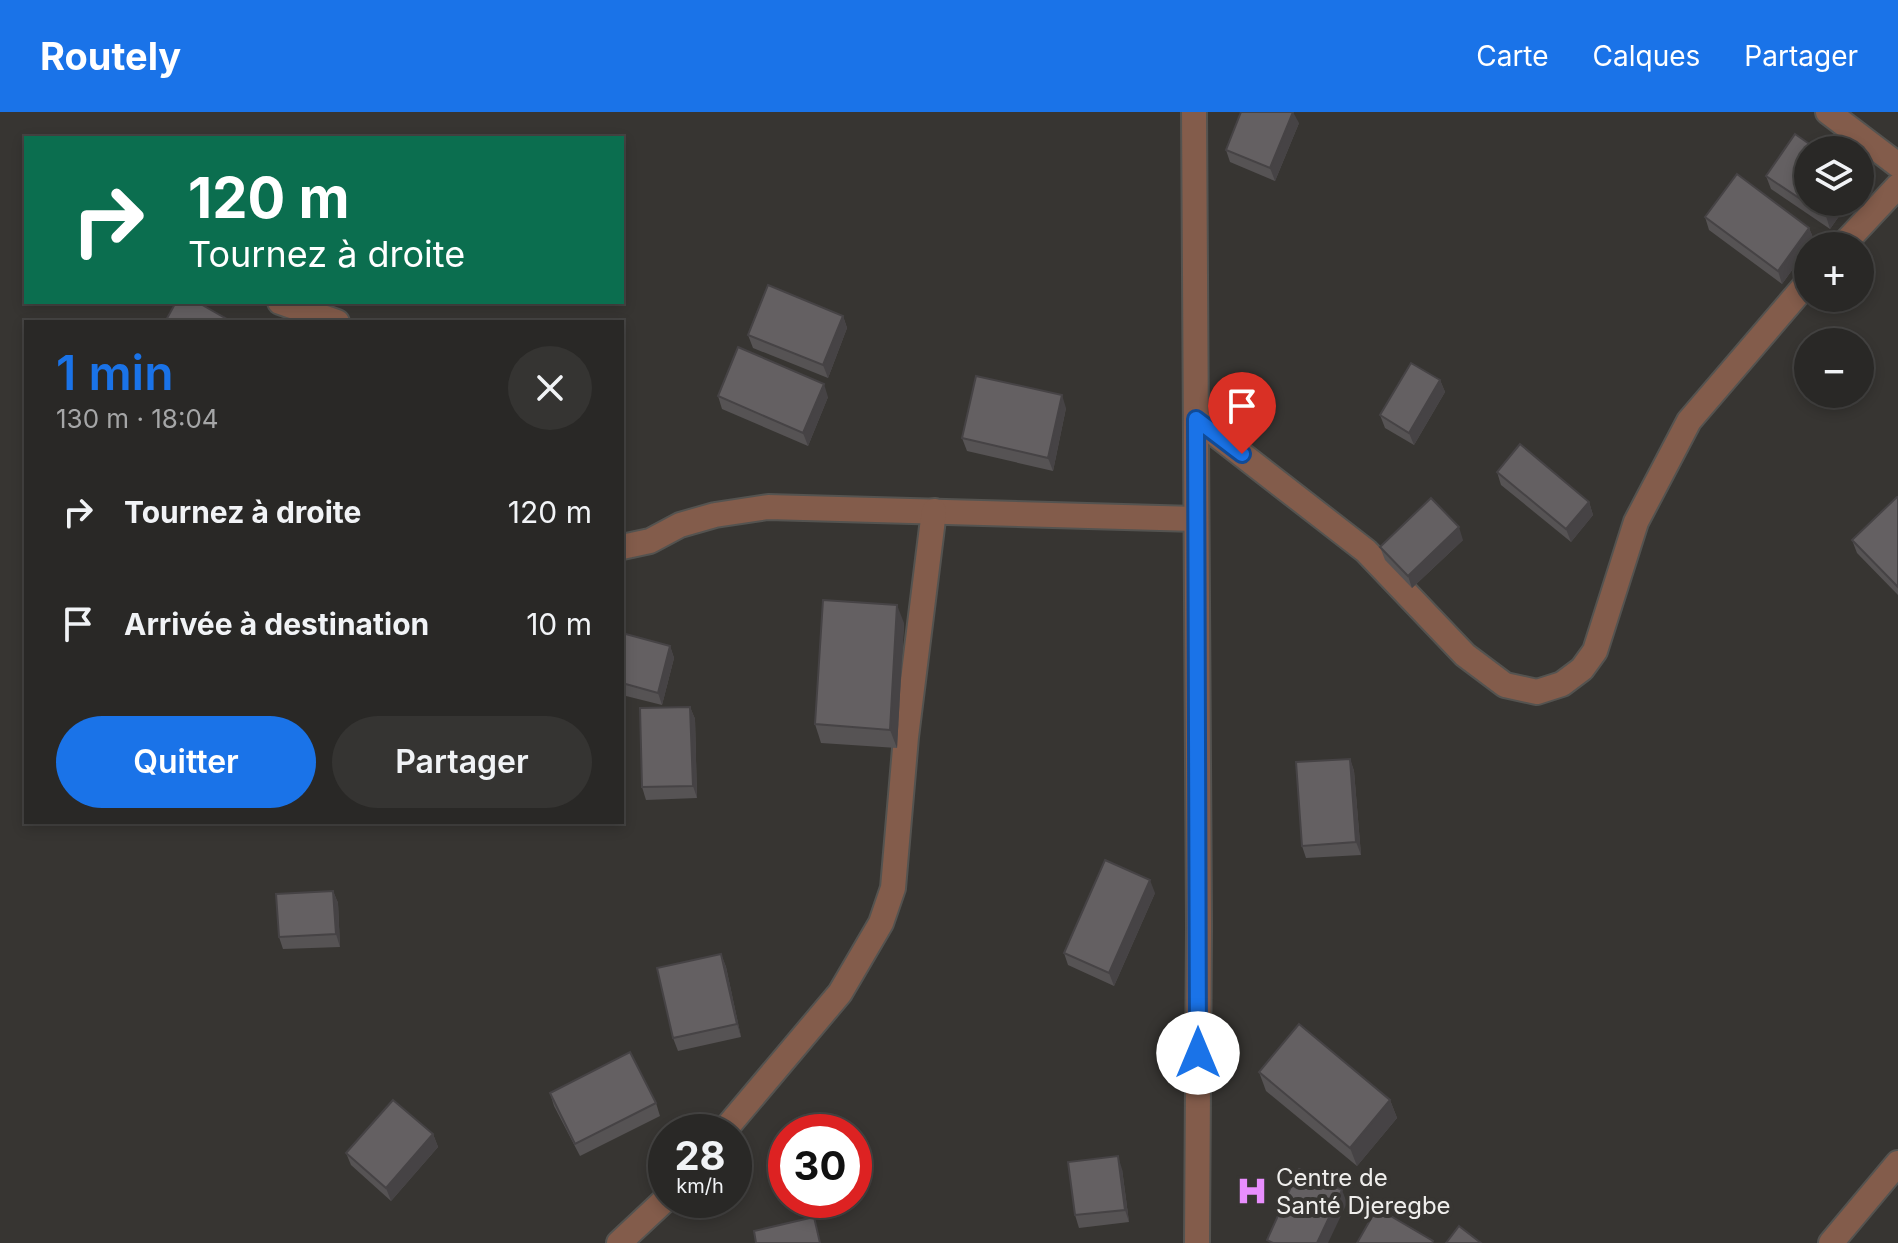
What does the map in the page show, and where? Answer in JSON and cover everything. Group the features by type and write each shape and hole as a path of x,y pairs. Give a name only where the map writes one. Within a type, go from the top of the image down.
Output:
{"street":[{"path":"1194,112 1199,926 1197,1243"},
{"path":"1828,112 1898,165"},
{"path":"1855,232 1898,186"},
{"path":"1196,419 1366,551 1465,655 1505,685 1537,692 1562,684 1582,669 1595,651 1636,522 1689,421 1794,298"},
{"path":"286,304 331,320"},
{"path":"624,547 650,541 692,522 768,507 1196,519"},
{"path":"738,1114 840,993 881,923 893,888 906,737 934,511"},
{"path":"1831,1243 1898,1163"},
{"path":"619,1243 648,1216"}],"building":[{"path":"1241,112 1293,112 1270,168 1226,150"},
{"path":"1795,134 1798,136 1794,136 1794,195 1766,176"},
{"path":"1737,174 1809,228 1806,232 1794,232 1794,249 1778,271 1705,217"},
{"path":"768,285 843,316 823,365 748,335"},
{"path":"175,304 200,304 228,320 166,320"},
{"path":"738,347 824,384 803,433 718,396"},
{"path":"1411,363 1440,380 1409,433 1380,415"},
{"path":"976,376 1062,395 1048,458 962,438"},
{"path":"1520,444 1589,502 1566,529 1497,472"},
{"path":"1898,497 1898,587 1852,540"},
{"path":"1431,498 1459,527 1408,576 1380,547"},
{"path":"823,600 897,605 890,730 815,724"},
{"path":"624,634 670,646 658,693 624,684"},
{"path":"690,707 693,786 642,787 640,708"},
{"path":"1350,759 1356,842 1302,846 1296,762"},
{"path":"1105,860 1150,880 1109,973 1064,953"},
{"path":"333,891 336,934 279,937 276,894"},
{"path":"721,954 737,1024 673,1038 657,968"},
{"path":"1299,1024 1390,1100 1350,1148 1259,1072"},
{"path":"630,1052 656,1103 575,1144 550,1093"},
{"path":"393,1100 433,1134 386,1188 346,1153"},
{"path":"1118,1156 1125,1210 1075,1215 1068,1162"},
{"path":"1299,1169 1342,1190 1317,1243 1273,1243 1267,1240"},
{"path":"1377,1208 1433,1241 1432,1243 1357,1243"},
{"path":"814,1218 820,1243 756,1243 754,1231"},
{"path":"1459,1226 1481,1243 1446,1243"}],"place":[{"name":"Centre de Santé Djeregbe","path":"1252,1191"}],"route":[{"path":"1198,1053 1196,419 1242,454"}]}
